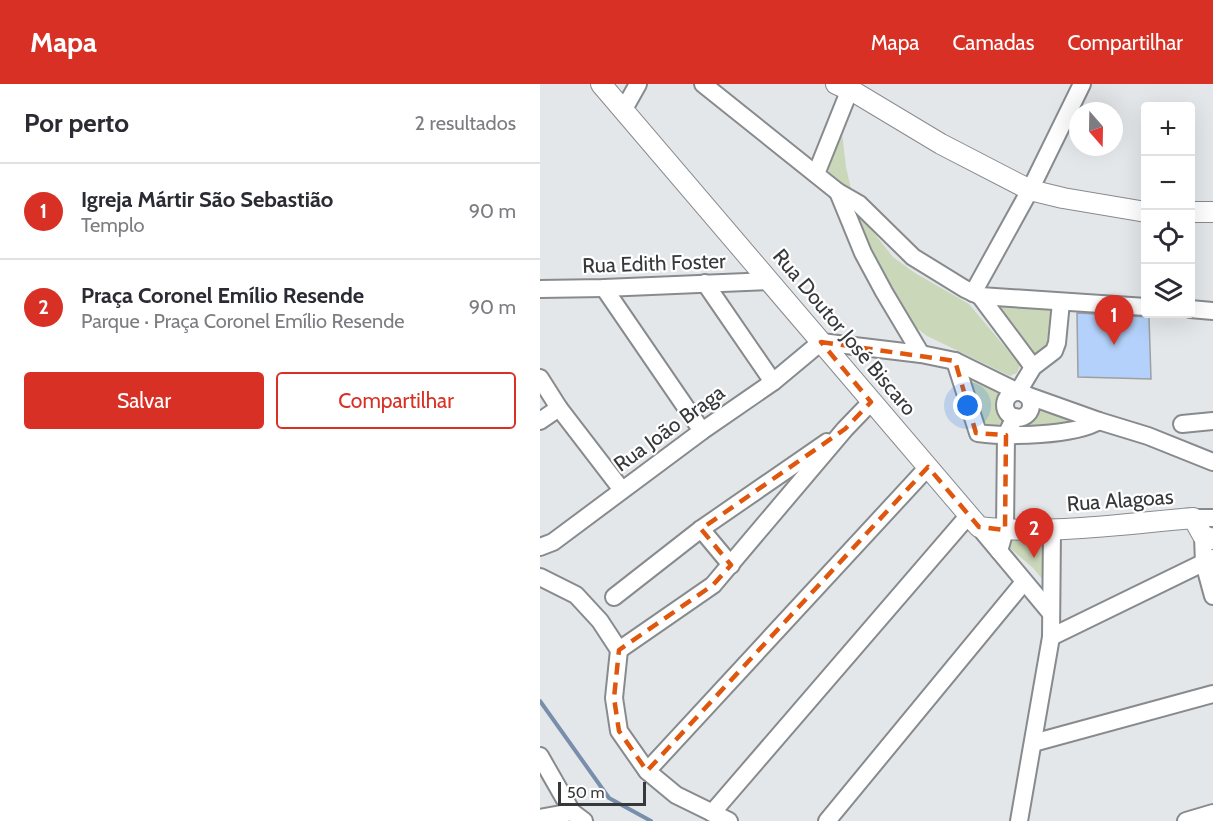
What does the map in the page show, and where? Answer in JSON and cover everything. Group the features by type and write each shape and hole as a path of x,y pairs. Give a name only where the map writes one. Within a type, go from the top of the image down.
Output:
{"main road":[{"name":"Rua Doutor José Biscaro","path":"601,84 974,521"},
{"path":"846,86 941,144 1030,190 1141,211"},
{"path":"1195,212 1213,212"},
{"name":"Rua Alagoas","path":"974,521 1005,530 1052,529 1193,518 1208,538"}],"street":[{"path":"624,109 638,84"},
{"path":"703,84 838,192 859,204 913,257 976,294 1033,367"},
{"path":"976,294 1082,84"},
{"path":"816,174 846,86"},
{"path":"838,192 873,272 921,354"},
{"name":"Rua Edith Foster","path":"540,289 769,281"},
{"path":"705,283 773,382"},
{"path":"604,288 702,431"},
{"path":"976,294 1141,307"},
{"path":"999,551 1005,530 1006,435 1015,417 1010,415 1005,404 1006,399 1020,392 1033,367 1054,351 1061,302"},
{"path":"1195,309 1213,311"},
{"path":"821,342 921,354 955,361 1020,392 1148,436 1213,462"},
{"name":"Rua João Braga","path":"540,547 553,542 702,431 773,382 821,342"},
{"path":"955,361 976,431 981,434 1006,435 1080,430 1099,421"},
{"path":"540,378 559,408 622,490"},
{"path":"619,650 713,585 845,429 871,402"},
{"path":"540,421 559,408"},
{"path":"1182,424 1213,422"},
{"path":"614,597 701,529 845,429"},
{"path":"647,771 928,467"},
{"name":"Rua Alagoas","path":"1193,518 1213,518"},
{"path":"712,813 974,521"},
{"name":"Rua Doutor José Biscaro","path":"974,521 1050,612"},
{"path":"701,529 731,565"},
{"path":"1019,821 1051,637 1052,529"},
{"name":"Rua Alagoas","path":"1208,538 1213,596"},
{"path":"1051,637 1209,560"},
{"path":"540,577 576,595 600,621 619,650 614,699 619,731 647,771 676,795 729,821"},
{"path":"827,821 1024,582"},
{"path":"1033,743 1213,694"},
{"path":"540,756 578,817"},
{"path":"1186,821 1213,813"},
{"path":"540,818 578,817"}],"highlighted area":[{"path":"821,342 955,361 976,433 1006,435 1005,530 979,527 928,467 647,771 619,731 614,698 619,650 713,585 731,565 701,529 845,429 871,402"}],"green space":[{"path":"842,133 852,193 830,182 831,156"},
{"path":"849,209 862,218 893,257 915,273 969,304 1020,365 1017,373 1010,376 927,336 910,323"},
{"path":"986,299 1058,305 1054,343 1033,363"},
{"path":"962,362 1003,394 1007,406 1002,424 976,428"},
{"path":"1030,404 1091,421 1045,426 1007,424 1019,409"},
{"path":"1043,534 1047,545 1049,587 1033,568 1009,547 1009,536"}],"building":[{"path":"1077,313 1149,318 1151,379 1078,377"}],"waterway":[{"path":"540,701 609,798 651,821"}],"place":[{"name":"Igreja Mártir São Sebastião","path":"1114,345"},
{"name":"Praça Coronel Emílio Resende","path":"1034,558"}]}
